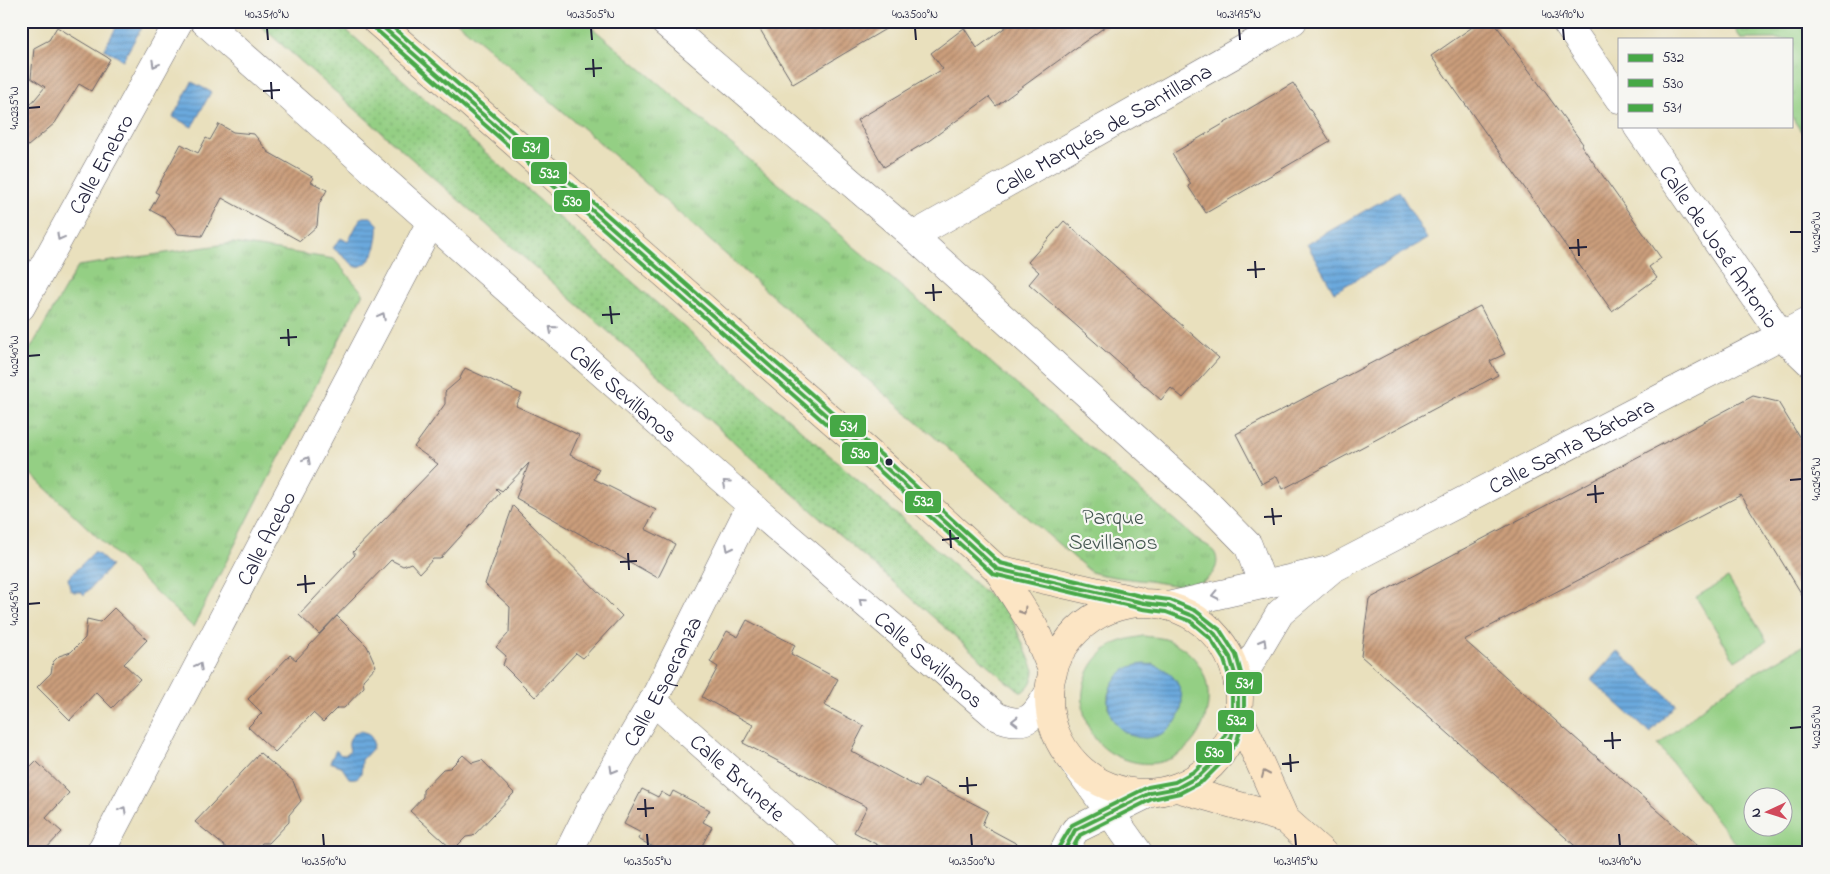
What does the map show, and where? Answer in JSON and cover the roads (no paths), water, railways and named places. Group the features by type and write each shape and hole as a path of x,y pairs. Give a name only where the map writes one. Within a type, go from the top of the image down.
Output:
{"main road":[{"path":"376,21 884,466 998,569 1034,627 1051,682 1051,716 1059,740 1072,760 1094,779 1120,790 1150,793 1177,788 1198,776 1218,759 1231,738 1238,714 1238,684 1230,657 1215,634 1193,616 1156,604 998,569"},
{"path":"1051,682 1066,644 1087,622 1114,608 1156,604"},
{"path":"1238,714 1285,819 1323,853"},
{"path":"1177,788 1285,819"}],"street":[{"name":"Calle Enebro","path":"21,307 179,21"},
{"name":"Calle Sevillanos","path":"204,21 751,505 996,716 1009,722 1024,721 1038,712 1051,682"},
{"path":"663,21 913,236 1208,504 1248,545 1263,585"},
{"name":"Calle Marqués de Santillana","path":"913,236 1293,21"},
{"path":"1565,21 1618,98"},
{"name":"Calle de José Antonio","path":"1638,128 1782,336 1809,362"},
{"name":"Calle Acebo","path":"100,853 431,222"},
{"name":"Calle Santa Bárbara","path":"1238,684 1280,613 1332,569 1809,321"},
{"name":"Calle Esperanza","path":"568,853 590,809 653,701 751,505"},
{"name":"Calle Santa Bárbara","path":"1156,604 1263,585 1332,569"},
{"name":"Calle Brunete","path":"653,701 824,853"},
{"path":"1072,760 1139,852"},
{"path":"1069,842 1110,813 1150,793"},
{"path":"1069,842 1105,833 1139,852"}],"water":[{"path":"120,21 139,21 139,26 142,27 123,60 104,49"},
{"path":"192,82 211,92 192,127 173,117"},
{"path":"1399,191 1427,239 1334,292 1307,244"},
{"path":"371,217 378,224 378,237 372,257 368,262 356,267 333,248 341,238 348,242 360,219"},
{"path":"95,551 111,566 84,595 82,592 74,592 70,589 68,578"},
{"path":"1617,651 1676,704 1650,733 1591,680"},
{"path":"1145,664 1166,670 1176,680 1182,701 1176,722 1166,732 1145,738 1124,732 1114,722 1108,701 1114,680 1124,670"},
{"path":"361,731 371,738 373,743 372,749 362,760 361,774 354,778 349,778 341,766 330,762 336,750 341,755 347,754 350,750 349,740 355,733"}],"park label":[{"name":"Parque Sevillanos","path":"1113,528"}]}
